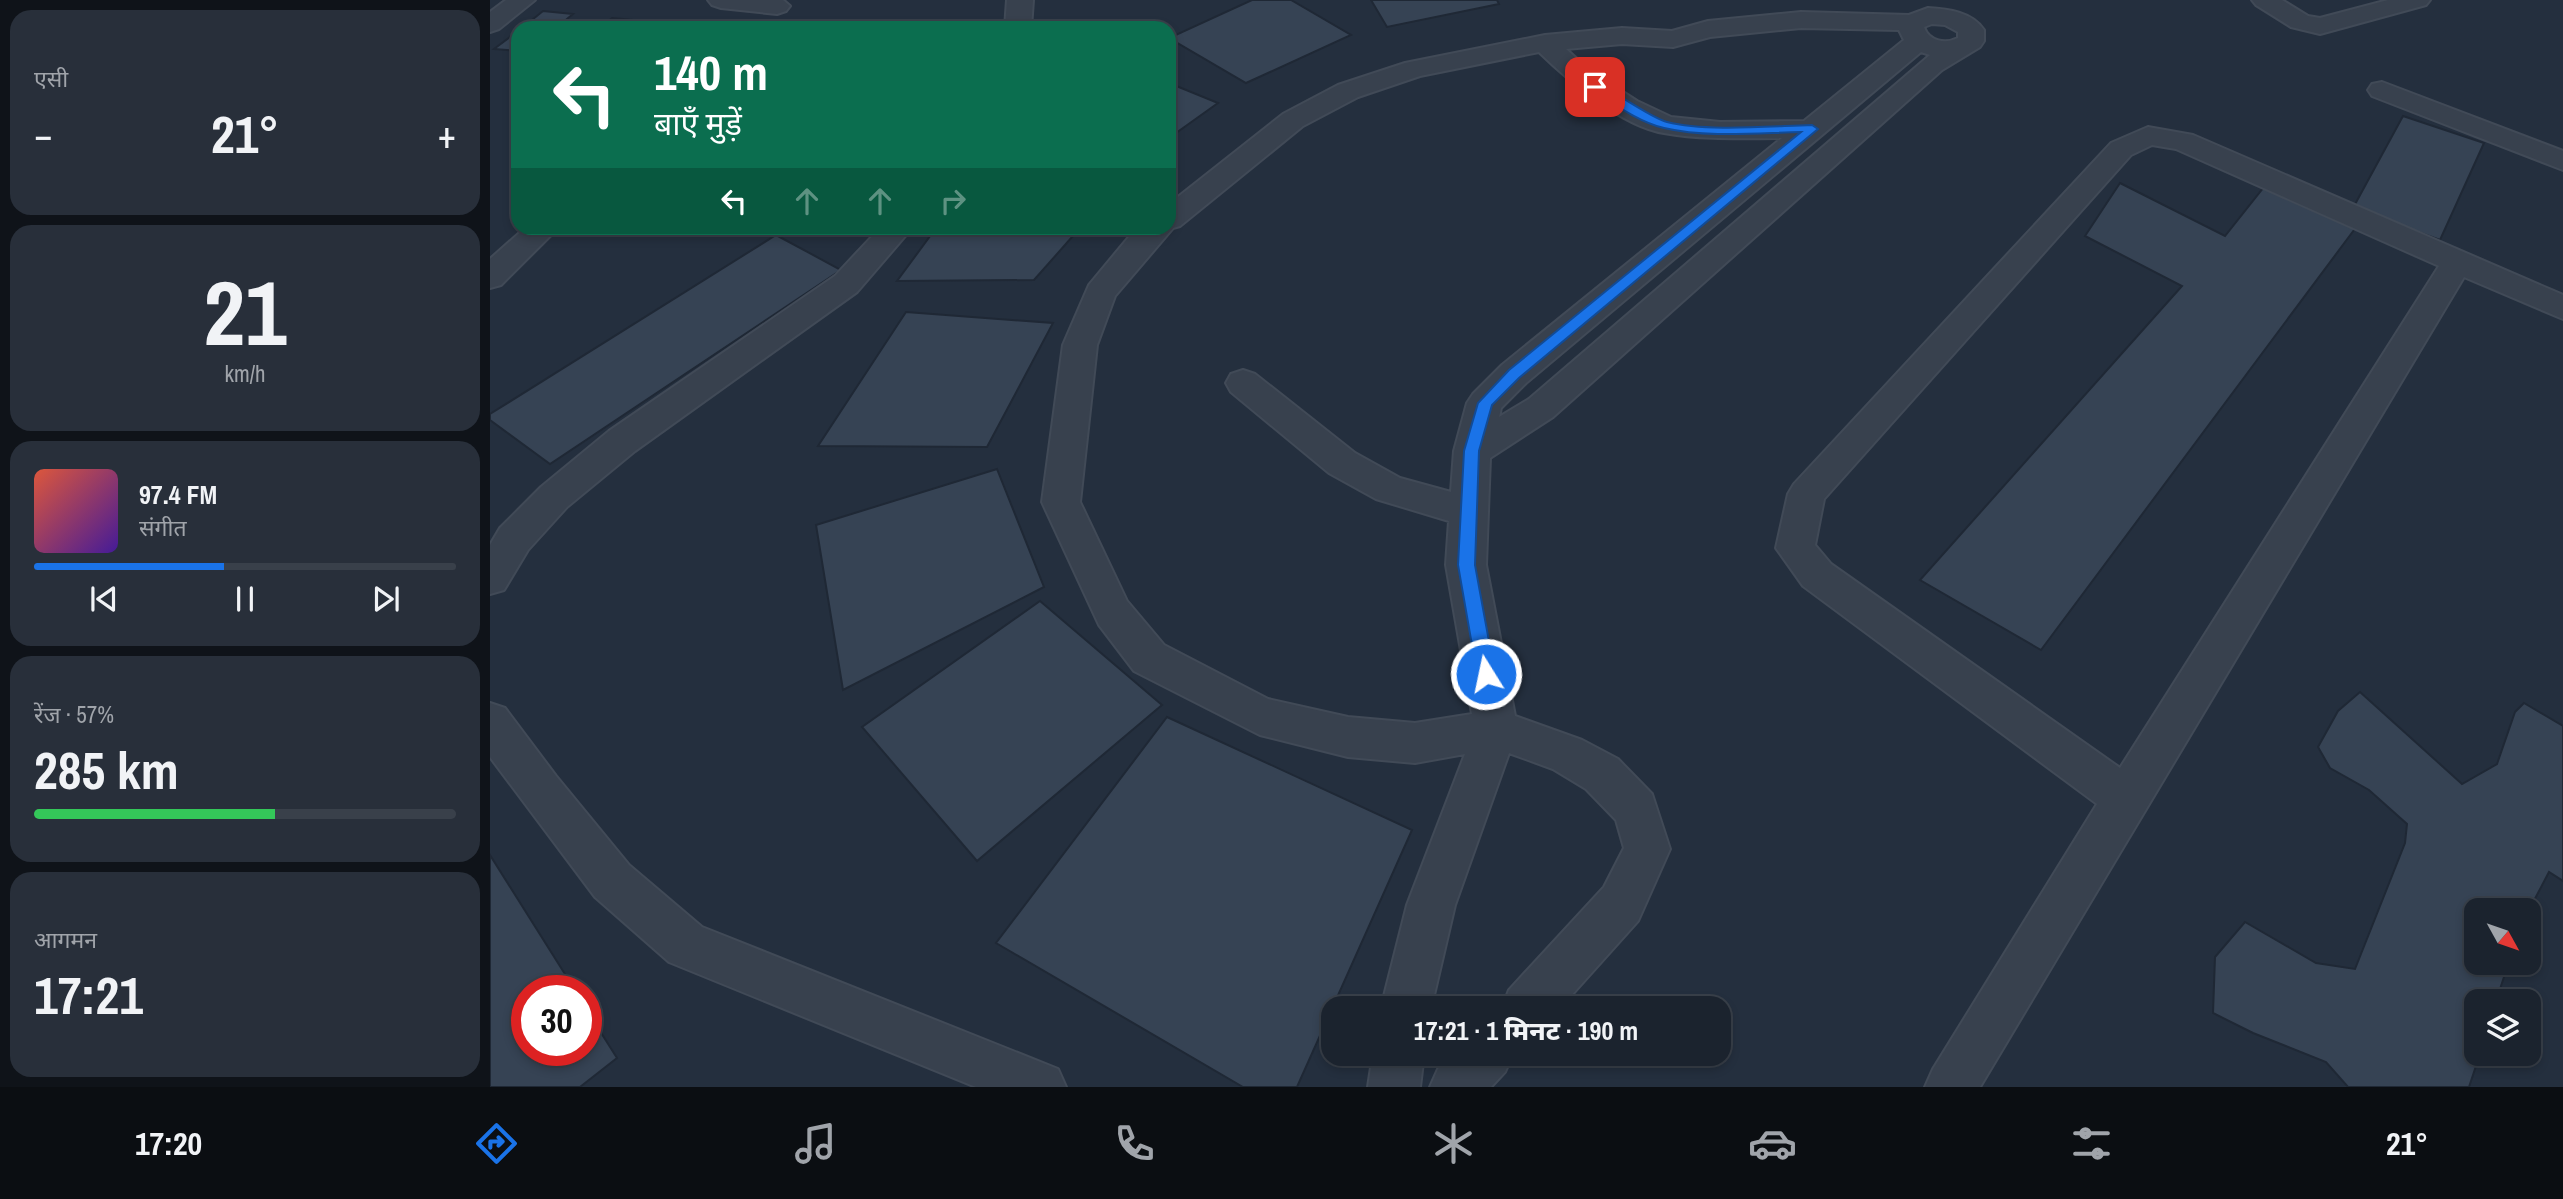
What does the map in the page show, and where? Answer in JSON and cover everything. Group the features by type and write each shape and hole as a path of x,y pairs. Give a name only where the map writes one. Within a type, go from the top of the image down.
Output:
{"street":[{"path":"490,24 522,0"},
{"path":"721,0 780,3"},
{"path":"1018,21 1020,0"},
{"path":"2265,0 2300,22 2320,26 2417,0"},
{"path":"1472,451 1541,408 1933,64 1958,34 1975,1"},
{"path":"761,21 780,3"},
{"path":"1176,213 1293,120 1348,92 1413,69 1545,43 1622,36 1674,39 1708,29 1801,20 1916,34 1932,47 1958,34"},
{"path":"1409,996 1432,905 1496,729 1466,565 1472,451 1485,403 1514,374 1908,49 1916,34"},
{"path":"1545,43 1579,76 1627,107 1665,125 1720,130 1812,129"},
{"path":"2382,90 2563,161"},
{"path":"2126,798 1817,575 1795,548 1807,495 2121,149 2148,136 2183,141 2457,264 2563,308"},
{"path":"490,277 535,235"},
{"path":"490,578 514,539 554,496 622,441 846,284 891,235"},
{"path":"1149,235 1100,293 1080,345 1061,502 1113,612 1149,658 1260,716 1348,737 1415,744 1496,729 1567,754 1602,774 1636,808 1647,849 1620,904 1538,996"},
{"path":"1951,1087 2126,798 2457,264"},
{"path":"1243,383 1342,463 1389,489 1470,512"},
{"path":"490,722 540,791 612,881 686,945 1040,1087"},
{"path":"1394,1087 1397,1066"},
{"path":"1456,1087 1475,1066"}],"building":[{"path":"1252,0 1291,0 1351,35 1246,83 1176,42 1176,35"},
{"path":"1371,0 1497,0 1499,4 1387,27"},
{"path":"543,11 573,14 564,21 531,21"},
{"path":"612,18 644,21 608,21"},
{"path":"511,36 511,50 494,49"},
{"path":"1176,86 1218,103 1176,133"},
{"path":"2403,116 2484,143 2440,240 2353,208"},
{"path":"2120,183 2225,236 2264,187 2357,226 2041,650 1920,580 2182,286 2085,236"},
{"path":"776,235 841,270 550,464 490,420 490,414"},
{"path":"931,235 1074,235 1034,280 897,281"},
{"path":"906,312 1053,323 987,447 818,446"},
{"path":"997,469 1044,587 843,690 816,525"},
{"path":"1040,601 1162,705 977,861 862,727"},
{"path":"2360,692 2462,784 2497,764 2515,712 2524,703 2563,726 2563,881 2549,872 2535,898 2464,898 2464,975 2505,975 2500,989 2464,989 2464,1066 2476,1066 2469,1087 2348,1087 2326,1062 2253,1033 2213,1013 2215,957 2245,922 2316,963 2355,969 2405,843 2407,824 2369,790 2330,768 2318,747 2338,711"},
{"path":"1167,717 1412,830 1338,996 1321,996 1321,1033 1297,1087 1243,1087 996,943"},
{"path":"490,855 566,975 511,975 511,1066 602,1066 602,1034 617,1058 580,1087 490,1087"}],"route":[{"path":"1486,674 1466,565 1472,451 1485,403 1514,374 1812,129 1720,130 1665,125 1627,107 1595,87"}]}
